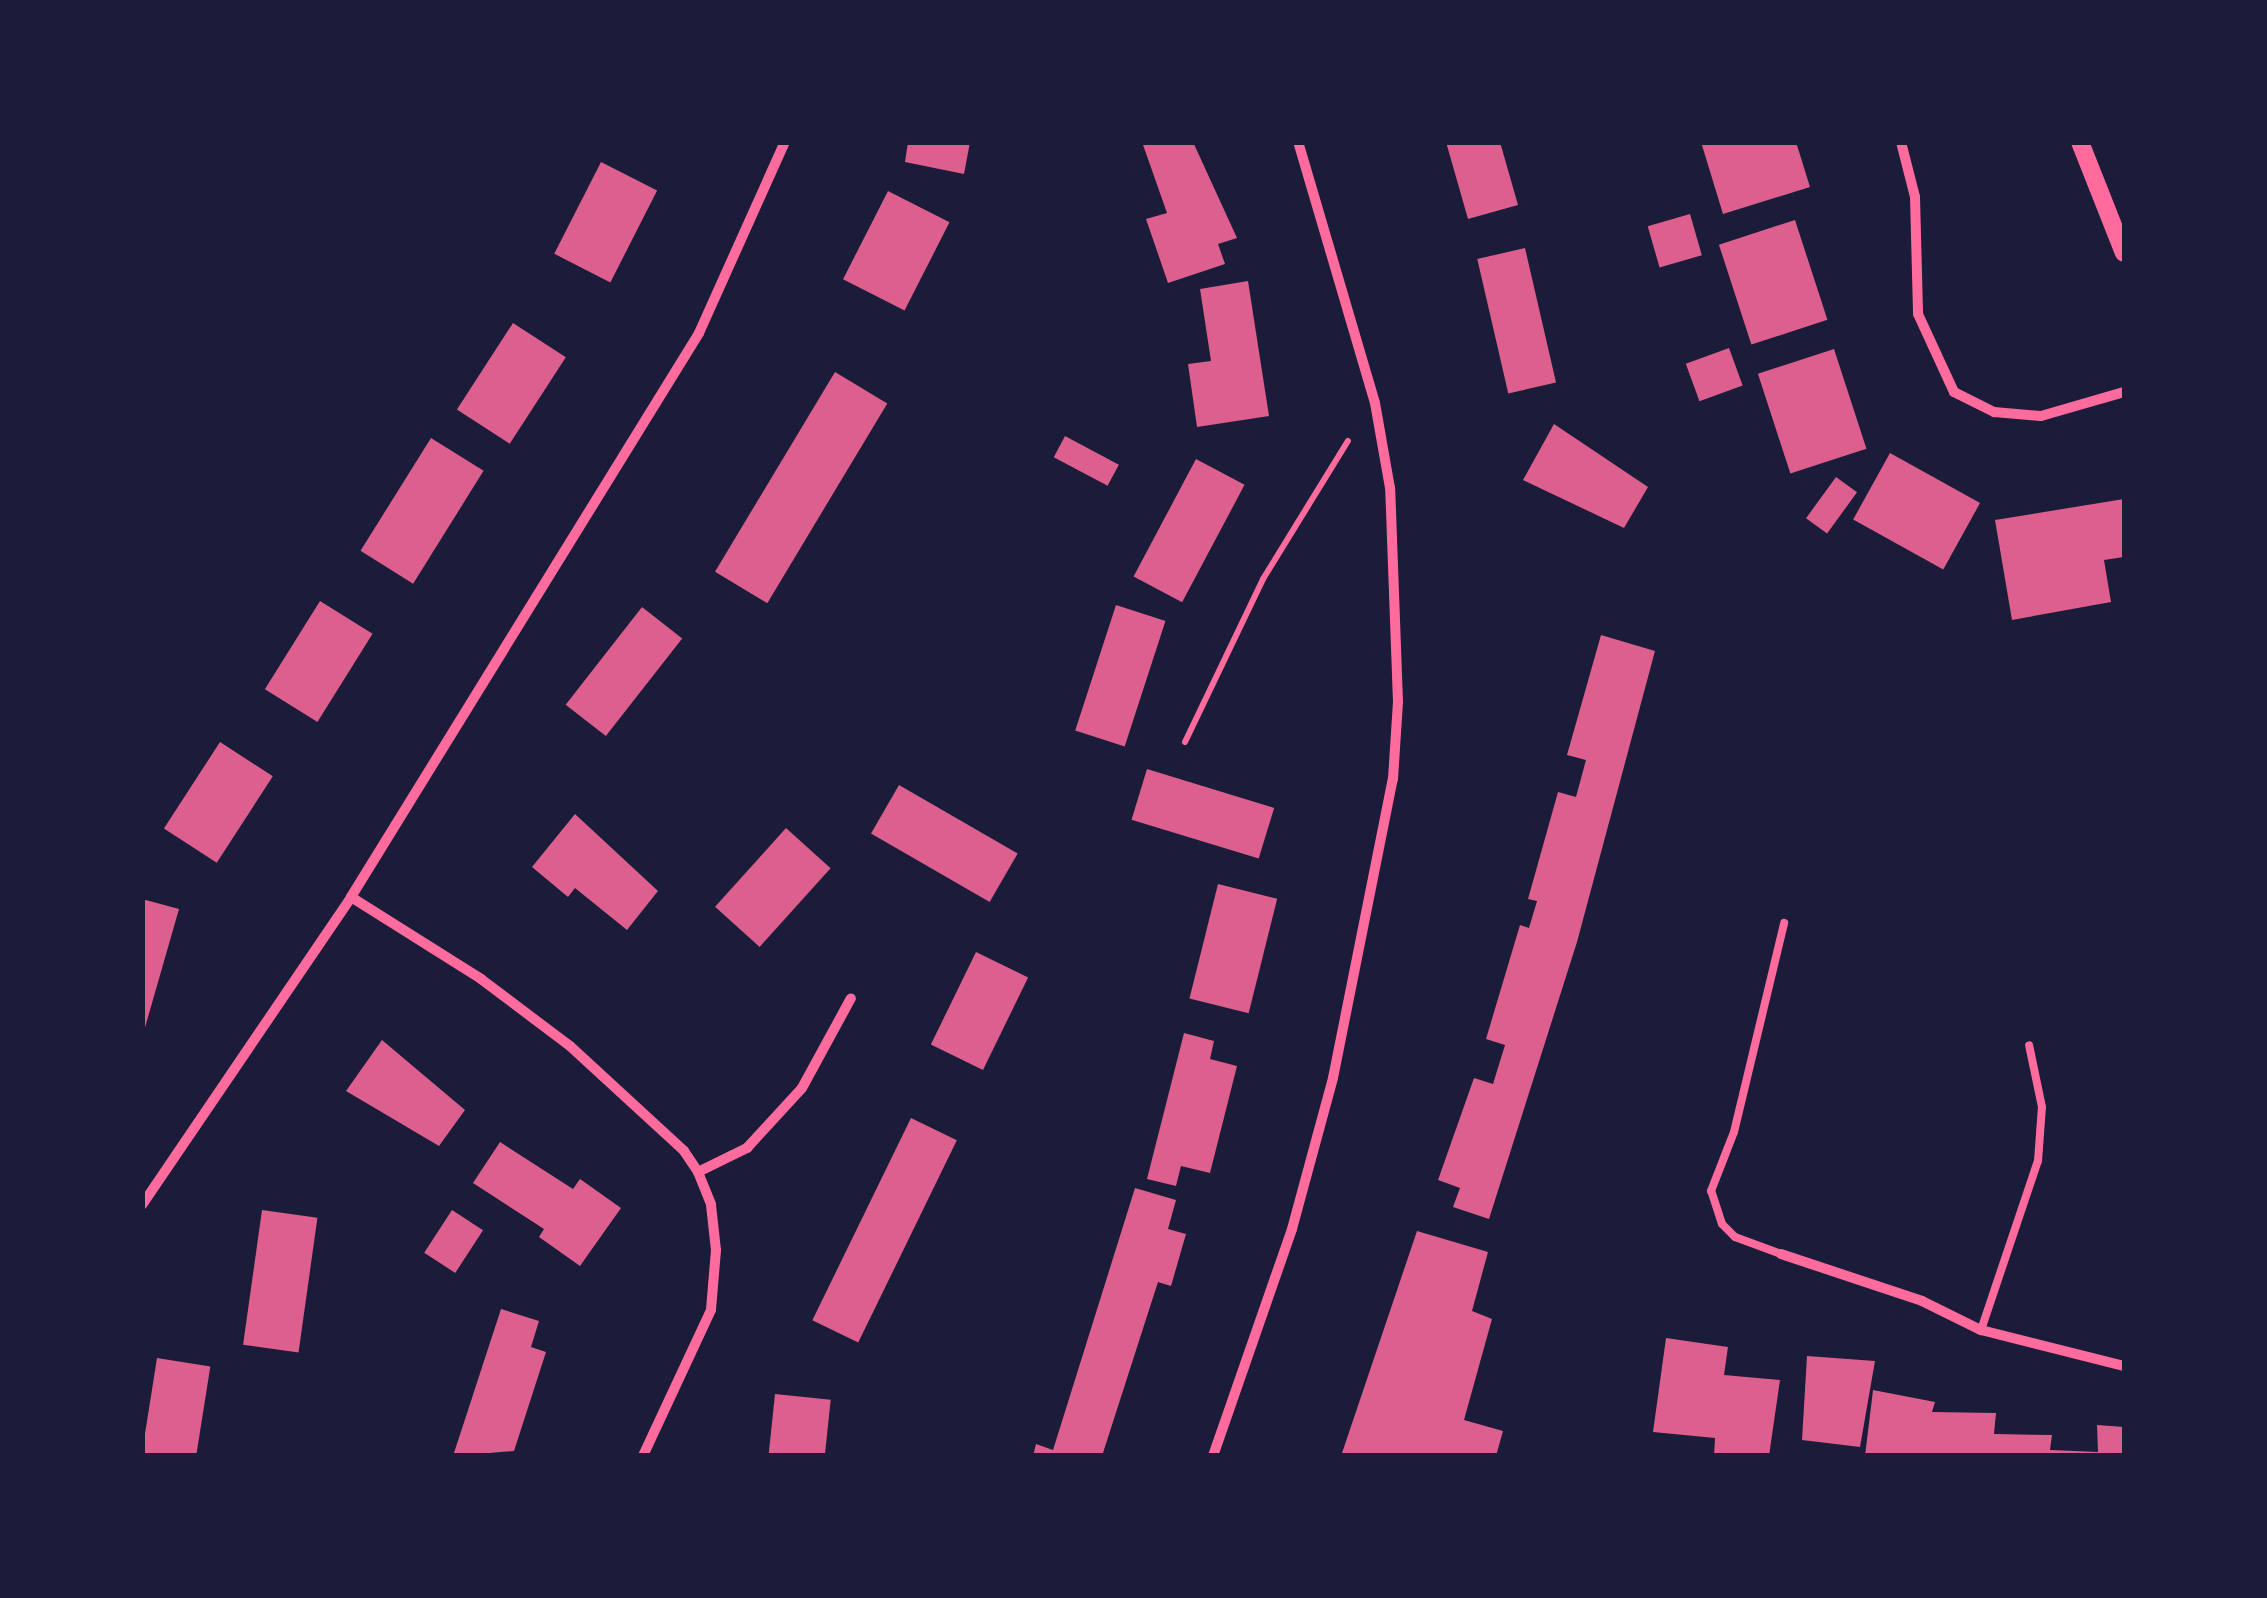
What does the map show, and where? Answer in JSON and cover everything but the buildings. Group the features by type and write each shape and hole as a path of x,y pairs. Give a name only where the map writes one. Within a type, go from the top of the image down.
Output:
{"street":[{"path":"142,1206 350,897 698,333 785,142"},
{"path":"1213,1456 1292,1229 1333,1078 1392,779 1398,563 1375,403 1298,142"},
{"path":"1901,142 1914,197 1918,314 1954,392 1994,412 2041,416 2124,392"},
{"path":"2080,142 2124,252"},
{"path":"350,897 480,979 570,1046 684,1151 698,1172 711,1204 716,1250 711,1310 644,1456"},
{"path":"698,1172 747,1148 802,1088 851,998"},
{"path":"1780,1254 1922,1301 1981,1330 2124,1366"}],"lane":[{"path":"1780,1254 1735,1238 1722,1224 1712,1191 1734,1132 1784,923"},
{"path":"1981,1330 2038,1161 2042,1107 2029,1045"}],"path":[{"path":"1185,742 1263,580 1322,477 1375,403"}]}
